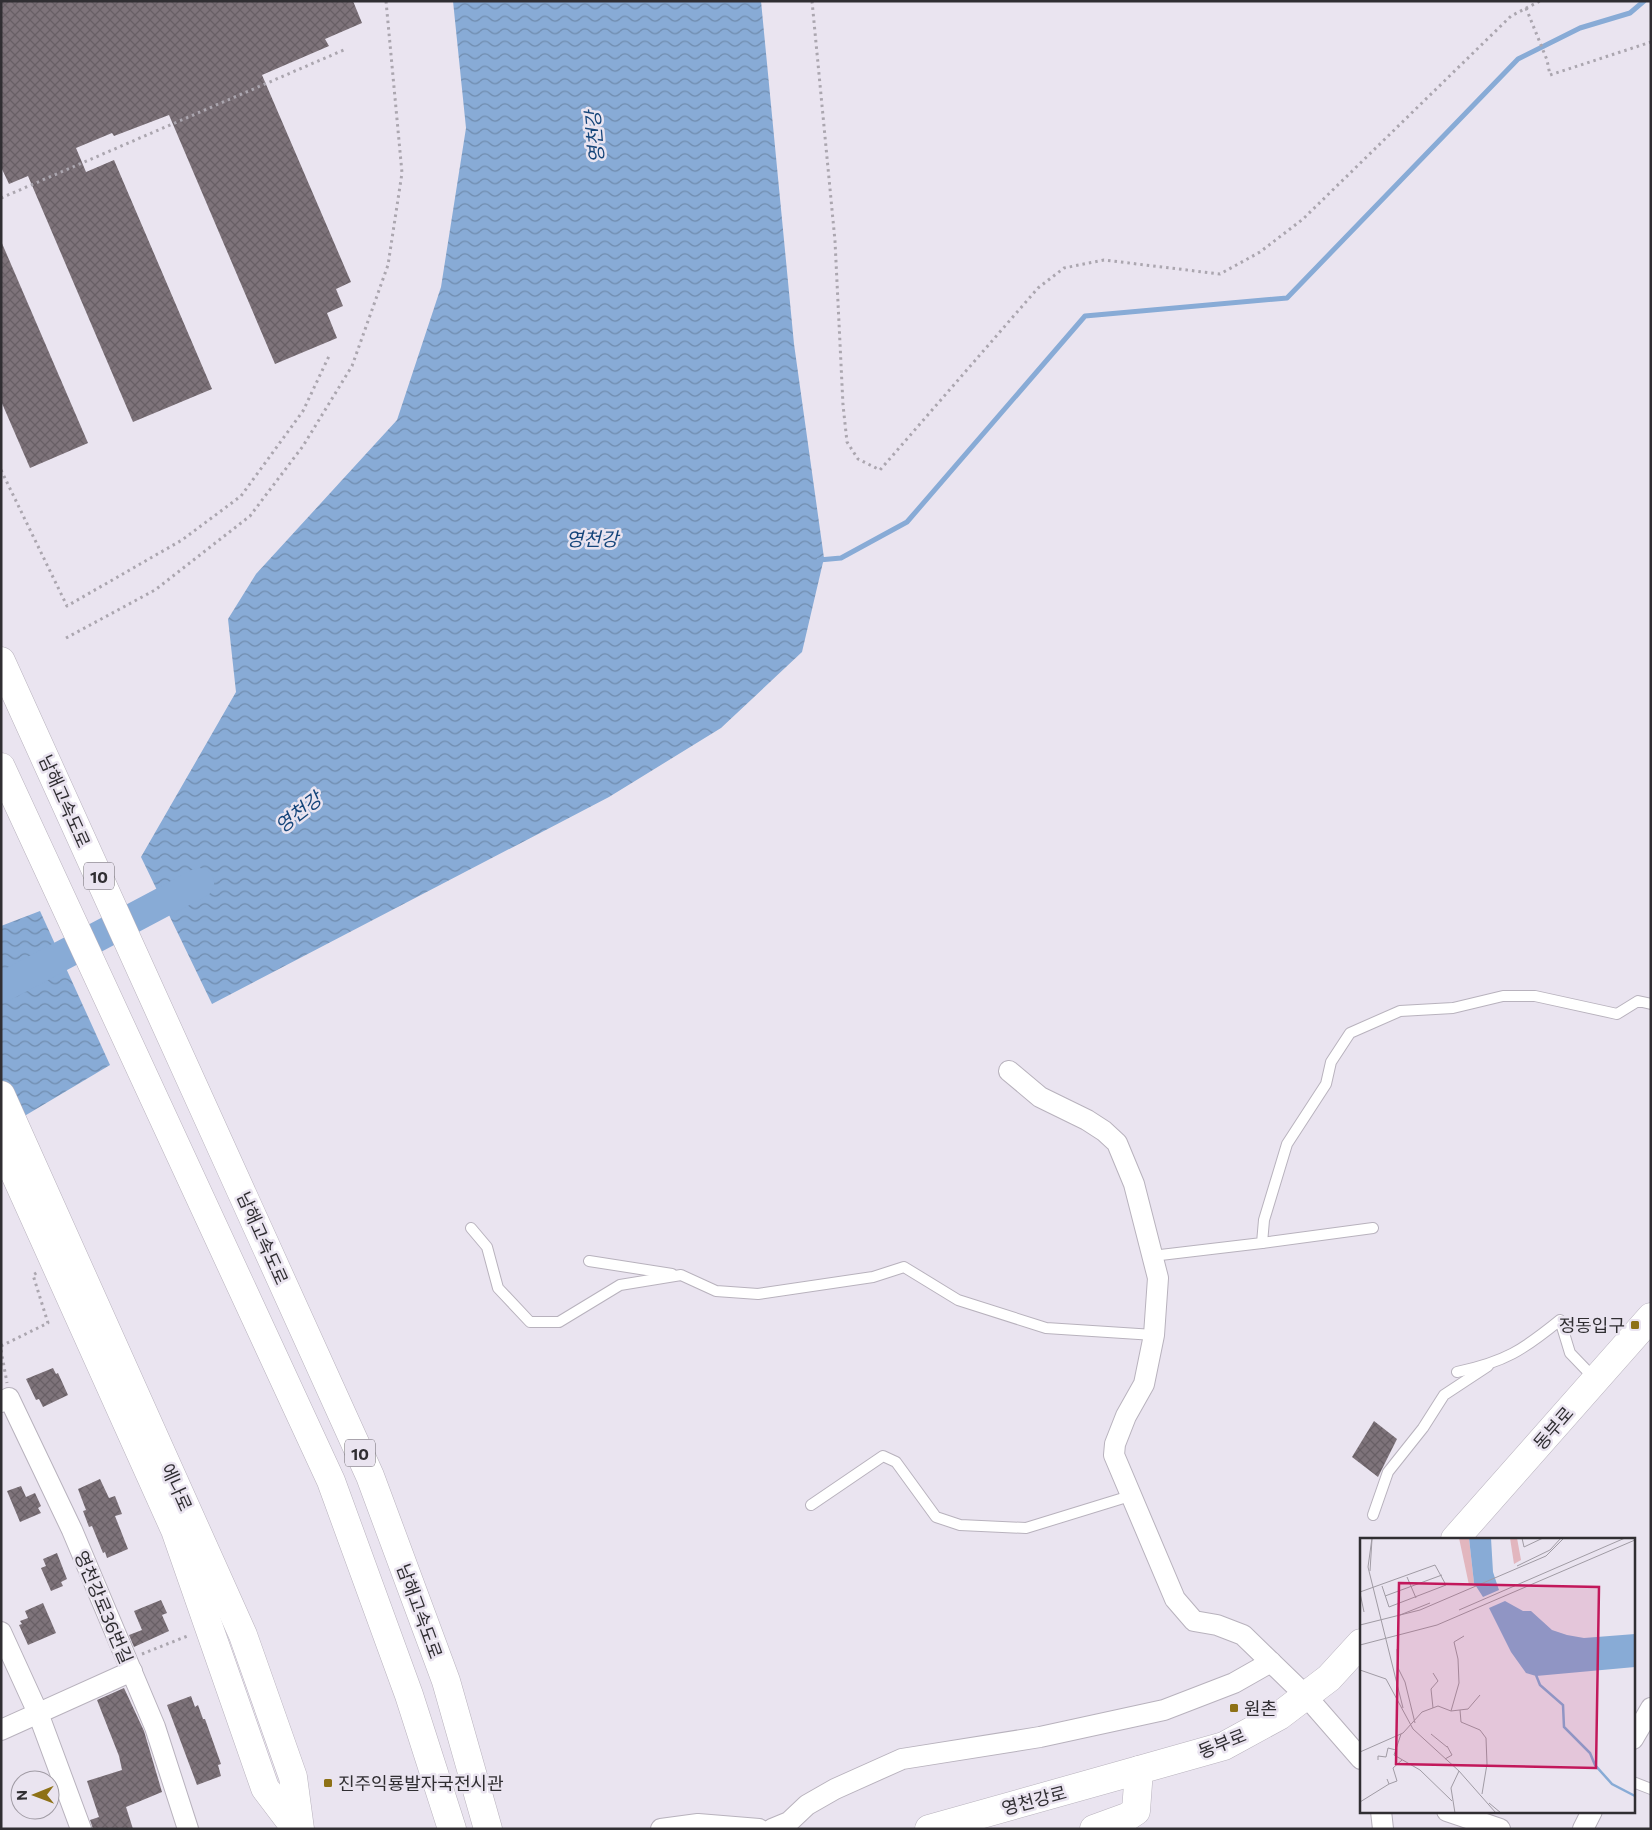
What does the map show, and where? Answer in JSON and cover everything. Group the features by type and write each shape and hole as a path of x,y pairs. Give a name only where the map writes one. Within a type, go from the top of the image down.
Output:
{"main road":[{"name":"남해고속도로","path":"1,661 370,1476 446,1681 488,1829"},
{"name":"10","path":"1,767 332,1481 410,1695 452,1829"},
{"path":"1,1095 13,1154"},
{"name":"에나로","path":"13,1154 175,1530 265,1788 296,1829"},
{"name":"에나로","path":"13,1154 243,1635 293,1777 300,1829"},
{"name":"동부로","path":"1456,1538 1651,1318"},
{"name":"동부로","path":"1139,1770 1224,1746 1279,1716 1329,1678 1360,1644"},
{"path":"1094,1829 1127,1817 1136,1811 1139,1770"},
{"name":"영천강로","path":"929,1829 1139,1770"}],"street":[{"path":"1009,1071 1040,1097 1088,1120 1117,1143 1134,1184 1158,1278 1154,1335 1144,1384 1126,1416 1114,1455 1175,1598 1194,1621 1217,1625 1243,1635 1306,1696 1360,1757"},
{"name":"영천강로36번길","path":"5,1400 72,1530 155,1727 188,1829"},
{"path":"1,1632 38,1713 81,1829"},
{"path":"772,1829 789,1822 807,1805 835,1788 902,1759 1040,1737 1164,1710 1234,1683 1271,1662"},
{"path":"1,1730 38,1713 129,1665"},
{"path":"1634,1737 1651,1708"},
{"path":"1381,1812 1383,1829"},
{"path":"1450,1812 1500,1829"},
{"path":"1583,1829 1592,1812"},
{"path":"662,1829 698,1824 759,1829"}],"lane":[{"path":"1262,1243 1264,1220 1287,1144 1326,1084 1331,1062 1350,1033 1400,1011 1453,1008 1503,996 1535,996 1617,1014 1638,1001 1651,1004"},
{"path":"471,1228 487,1246 498,1288 530,1322 559,1322 620,1286 681,1276"},
{"path":"1152,1256 1373,1228"},
{"path":"589,1261 681,1276 716,1291 758,1294 873,1277 904,1267 958,1300 1046,1328 1154,1335"},
{"path":"1373,1515 1388,1472 1423,1428 1444,1395 1488,1366 1526,1348 1560,1320 1570,1353 1596,1380"},
{"path":"1457,1372 1488,1366"},
{"path":"811,1505 884,1456 896,1462 936,1518 960,1525 1026,1528 1130,1496"},
{"path":"1634,1782 1651,1789"}],"path":[{"path":"66,638 155,590 250,516 302,446 352,366 388,265 402,173 386,1"},
{"path":"812,1 835,241 843,405 847,442 858,459 880,470 1038,288 1064,268 1104,260 1220,274 1260,252 1304,219 1511,16 1540,1"},
{"path":"1526,8 1547,60 1550,75 1651,42"},
{"path":"1,198 346,49"},
{"path":"1,470 67,606 182,540 241,496 303,411 330,354"},
{"path":"1,1346 48,1323 32,1275 45,1269"},
{"path":"1,1350 5,1400"},
{"path":"129,1665 181,1639"}],"water":[{"name":"영천강","path":"453,1 761,1 794,344 824,558 802,652 721,728 609,797 212,1004 141,857 236,692 228,619 256,574 397,420 441,287 466,128"},
{"path":"40,911 110,1065 1,1130 1,926"}],"building":[{"path":"1,1 353,1 362,23 325,39 329,46 262,75 351,282 336,289 343,306 327,313 337,338 275,364 169,115 114,136 112,133 76,148 86,172 114,160 212,389 133,422 28,176 9,184 1,167"},
{"path":"1,241 88,443 30,468 1,401"},
{"path":"53,1368 56,1374 58,1373 68,1395 43,1407 39,1399 36,1400 26,1379"},
{"path":"1374,1421 1397,1439 1378,1477 1352,1457"},
{"path":"100,1479 109,1498 115,1496 122,1514 115,1516 128,1549 107,1558 92,1526 89,1527 83,1511 86,1510 78,1489"},
{"path":"21,1486 26,1497 35,1493 41,1506 38,1508 41,1513 20,1522 7,1491"},
{"path":"57,1553 67,1579 61,1582 63,1586 51,1591 41,1568 46,1566 43,1559"},
{"path":"161,1600 167,1613 162,1615 169,1631 134,1647 129,1635 142,1630 134,1611"},
{"path":"43,1603 56,1633 28,1645 19,1625 22,1624 20,1621 28,1618 25,1611"},
{"path":"124,1688 144,1731 162,1792 126,1807 133,1829 93,1829 90,1820 99,1817 87,1781 122,1770 119,1756 97,1700"},
{"path":"191,1696 195,1707 198,1705 203,1719 205,1719 221,1764 218,1765 221,1776 197,1785 167,1705"}],"waterway":[{"path":"819,560 841,558 907,522 1085,316 1287,298 1518,59 1580,28 1630,13 1644,1"},
{"name":"영천강","path":"1,988 199,883"}],"place":[{"name":"정동입구","path":"1635,1325"},
{"name":"원촌","path":"1234,1708"},
{"name":"진주익룡발자국전시관","path":"328,1783"}]}
